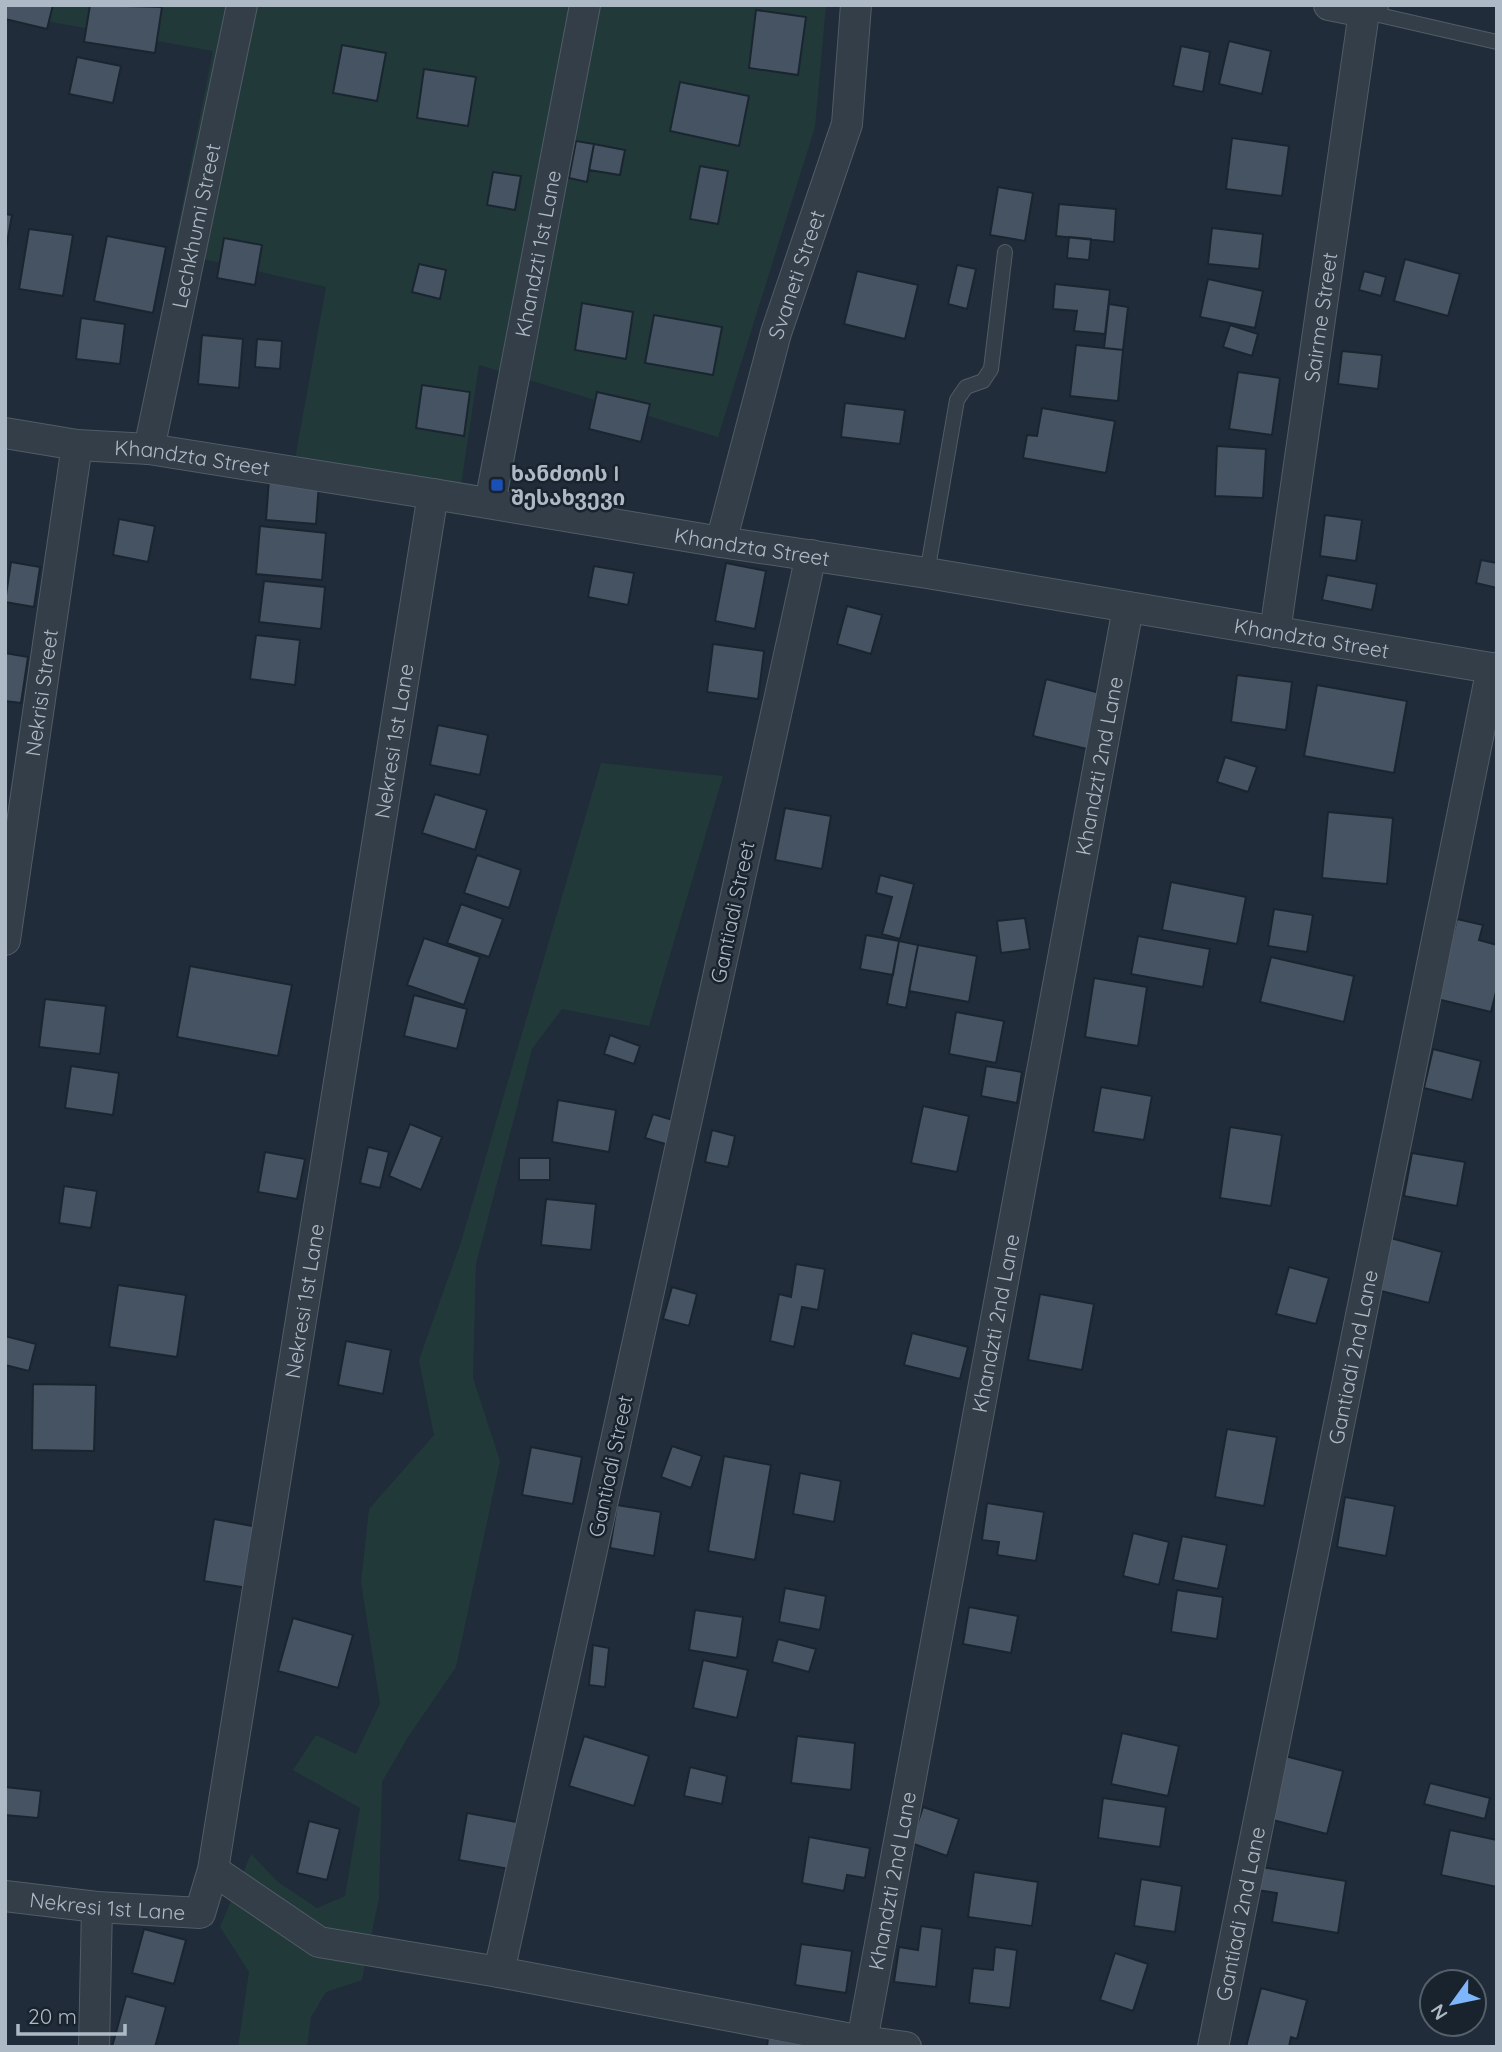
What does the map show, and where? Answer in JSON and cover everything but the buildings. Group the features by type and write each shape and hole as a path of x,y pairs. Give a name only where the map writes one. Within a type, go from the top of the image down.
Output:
{"street":[{"name":"Lechkhumi Street","path":"149,449 242,5"},
{"name":"Khandzti 1st Lane","path":"491,503 585,5"},
{"name":"Svaneti Street","path":"721,541 776,333 847,124 856,5"},
{"path":"1329,5 1369,9"},
{"name":"Sairme Street","path":"1275,632 1369,9"},
{"name":"Khandzta Street","path":"5,433 77,445 149,449 927,573 1494,668"},
{"name":"Nekrisi Street","path":"5,940 77,445"},
{"name":"Nekresi 1st Lane","path":"5,1896 97,1907 200,1913 213,1870 433,494"},
{"name":"Gantiadi Street","path":"499,1972 811,555"},
{"name":"Khandzti 2nd Lane","path":"862,2041 1128,608"},
{"name":"Gantiadi 2nd Lane","path":"1213,2047 1494,668"},
{"path":"213,1870 318,1942 499,1972 906,2047"},
{"path":"94,2047 97,1907"}],"lane":[{"path":"1369,9 1497,42"},
{"path":"927,573 957,400 965,387 983,381 990,369 1005,252"}],"green space":[{"path":"32,5 826,5 815,127 718,437 479,365 461,485 295,459 326,287 173,252 213,51 29,18"},
{"path":"601,763 723,776 649,1026 562,1009 532,1049 476,1264 473,1378 500,1461 456,1667 408,1737 382,1782 379,1898 362,1980 326,1992 311,2017 307,2047 238,2047 249,1972 220,1927 251,1854 278,1882 317,1908 345,1896 360,1808 293,1770 316,1735 356,1754 380,1703 361,1582 369,1509 434,1435 419,1360 461,1242"}],"place":[{"name":"ხანძთის I შესახვევი","path":"497,485"}]}
